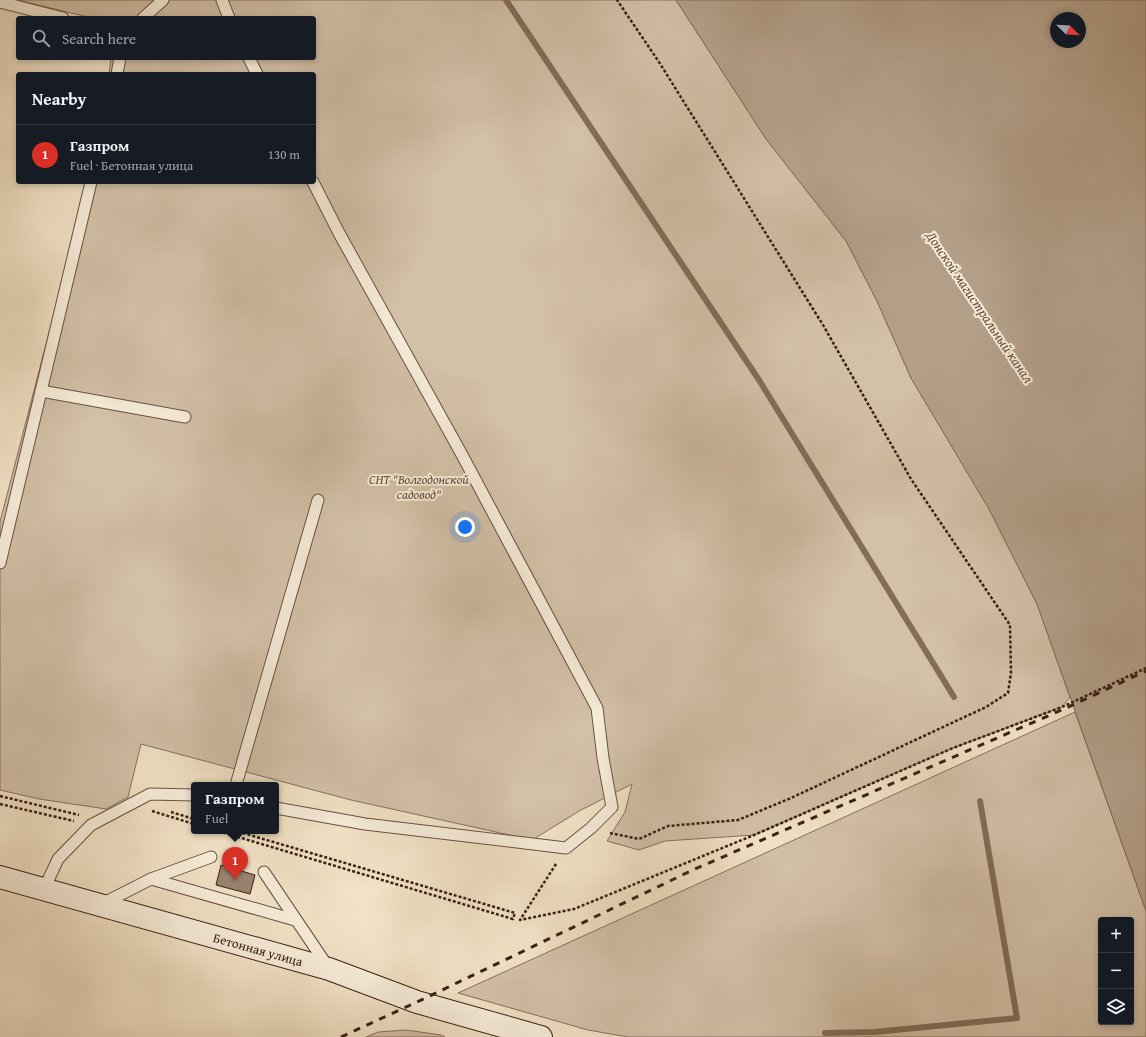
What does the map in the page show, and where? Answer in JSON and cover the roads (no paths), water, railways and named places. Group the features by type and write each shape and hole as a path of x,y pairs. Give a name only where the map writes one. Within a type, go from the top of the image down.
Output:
{"main road":[{"name":"Бетонная улица","path":"0,877 329,969 417,1002 513,1033 541,1037"}],"lane":[{"path":"145,16 163,0"},
{"path":"222,0 228,16"},
{"path":"0,2 55,16"},
{"path":"116,72 120,60"},
{"path":"250,60 256,72"},
{"path":"0,563 91,184"},
{"path":"279,809 364,824 566,848 591,828 612,807 603,758 597,708 464,459 339,234 313,184"},
{"path":"41,391 185,417"},
{"path":"237,782 318,500"},
{"path":"44,890 58,859 91,825 150,794 191,795"},
{"path":"98,905 151,879 211,857"},
{"path":"264,872 329,969"},
{"path":"151,879 296,920"}],"water":[{"name":"Донской магистральный канал","path":"676,0 1146,0 1146,911 1037,604 989,509 911,378 877,301 846,241 766,139"}],"waterway":[{"path":"506,0 759,380 954,697"},
{"path":"825,1033 875,1032 1017,1018 980,801"}],"railway":[{"path":"341,1037 695,869 1064,709 1146,671"}],"place":[{"name":"Газпром","path":"235,880"}],"park label":[{"name":"СНТ \"Волгодонской садовод\"","path":"419,486"}]}
